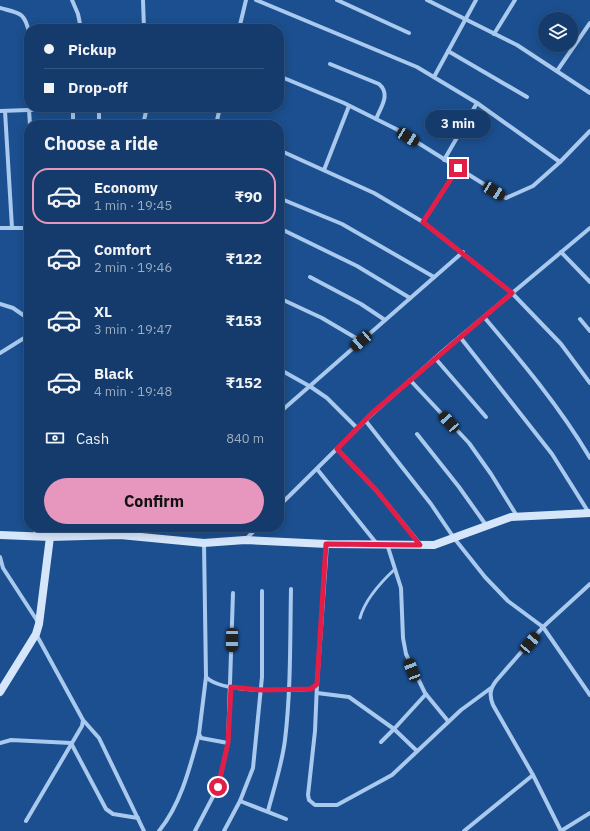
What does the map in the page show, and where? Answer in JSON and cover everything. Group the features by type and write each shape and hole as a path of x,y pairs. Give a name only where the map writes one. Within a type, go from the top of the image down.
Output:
{"main road":[{"path":"128,532 204,543 245,540 326,544 434,545 502,519 517,516 590,513"},
{"path":"0,536 98,536 116,532"},
{"path":"0,692 36,634 39,624 50,537"}],"street":[{"path":"72,0 77,9 80,24"},
{"path":"143,0 144,24"},
{"path":"240,24 246,0"},
{"path":"256,0 342,34 417,67 476,103 560,162"},
{"path":"337,0 409,33"},
{"path":"427,0 517,45 590,92"},
{"path":"434,78 476,0"},
{"path":"494,34 515,0"},
{"path":"0,8 19,13 25,18 27,24"},
{"path":"557,71 590,23"},
{"path":"448,51 527,96"},
{"path":"330,64 379,84 385,89 386,94 376,119"},
{"path":"284,78 349,106 396,129 506,198 533,186 560,162 590,131"},
{"path":"444,160 476,103"},
{"path":"324,170 349,106"},
{"path":"0,111 24,110"},
{"path":"6,111 12,228"},
{"path":"284,152 374,193 423,222 463,252 512,293 561,344 590,383"},
{"path":"423,222 458,168"},
{"path":"284,200 342,224 434,277"},
{"path":"0,228 24,228"},
{"path":"284,230 357,266 410,298"},
{"path":"284,501 357,428 410,380 589,230"},
{"path":"284,409 311,387 463,252"},
{"path":"561,252 590,282"},
{"path":"310,277 361,304 385,320"},
{"path":"284,300 322,318 361,341"},
{"path":"0,304 13,308 24,316"},
{"path":"484,317 534,375 574,431 590,458"},
{"path":"580,319 590,331"},
{"path":"460,337 552,454 590,513"},
{"path":"0,353 24,338"},
{"path":"435,358 486,417"},
{"path":"284,372 327,398 357,428"},
{"path":"410,380 469,443 492,474 517,516"},
{"path":"366,420 485,577 508,601 543,627 590,695"},
{"path":"417,434 459,487 486,525"},
{"path":"337,449 376,490 420,545"},
{"path":"317,469 378,544"},
{"path":"35,537 36,532"},
{"path":"245,540 253,532"},
{"path":"159,831 170,817 189,770 199,734 206,678 204,543"},
{"path":"326,544 315,731 308,796 315,804 337,805 392,775 448,721 491,688 543,627 590,584"},
{"path":"387,544 401,588 403,638 406,654 412,670 426,694 448,721"},
{"path":"0,557 2,569 39,624"},
{"path":"268,811 281,763 289,690 291,589"},
{"path":"224,831 240,801 253,768 262,690 262,591"},
{"path":"195,831 218,787 228,743 233,593"},
{"path":"36,634 83,720 99,738 144,831"},
{"path":"206,678 211,683 231,687 262,690 311,689 317,684"},
{"path":"491,688 490,696 493,705 533,776 561,831 590,813"},
{"path":"317,694 349,697 394,729 417,751"},
{"path":"381,742 426,694"},
{"path":"26,821 82,726 83,720"},
{"path":"199,734 201,738 228,743"},
{"path":"0,743 11,740 71,743"},
{"path":"71,743 106,809 114,814 138,818"},
{"path":"464,831 533,776"},
{"path":"240,801 268,811 286,820"}],"lane":[{"path":"360,618 362,610 381,582 394,569"}],"route":[{"path":"218,787 228,743 231,687 262,690 311,689 317,684 326,544 420,545 376,490 337,449 371,414 512,293 423,222 458,168"}]}
